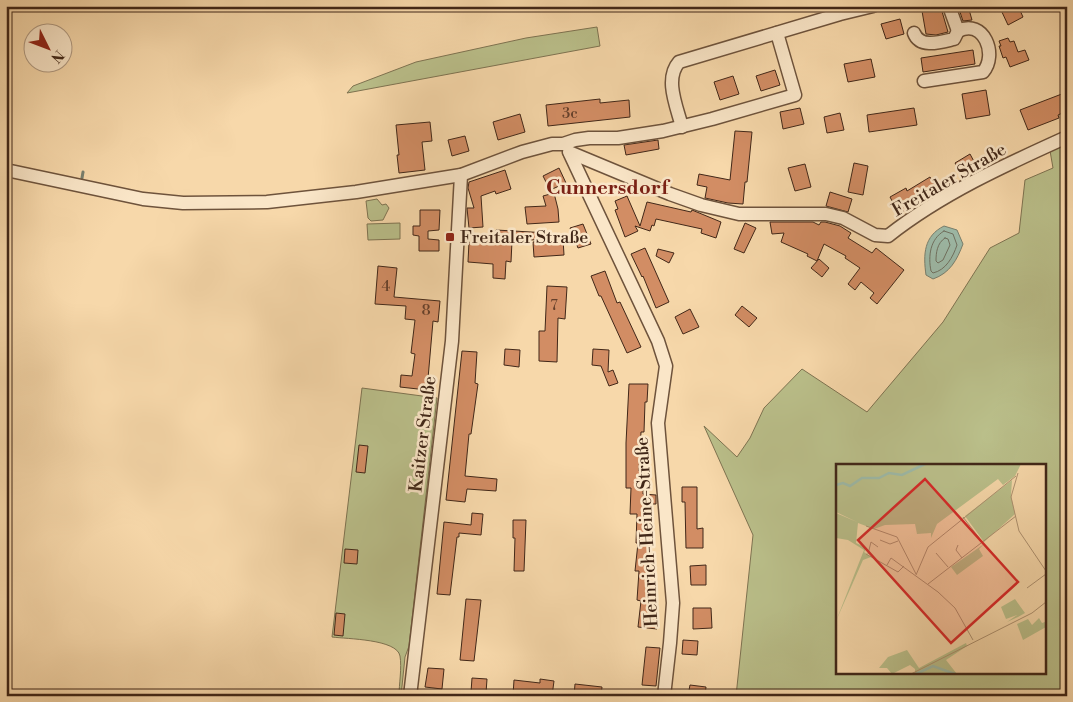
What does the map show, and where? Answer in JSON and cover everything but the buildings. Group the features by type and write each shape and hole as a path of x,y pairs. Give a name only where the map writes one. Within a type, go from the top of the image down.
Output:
{"street":[{"path":"682,127 672,86 672,74 679,62 873,6"},
{"path":"949,6 958,31"},
{"path":"914,33 918,41 932,43 954,39 958,31 964,28 974,29 982,33 987,40 990,61 988,68 983,72 924,81"},
{"path":"566,149 575,140 618,138 682,127 794,95 777,33"},
{"name":"Freitaler Straße","path":"6,170 143,199 191,203 267,202 309,198 461,175 522,152 552,144 701,205 739,214 826,214 843,218 874,235 888,236 904,223 949,195 1010,163 1067,137"},
{"name":"Heinrich-Heine-Straße","path":"566,149 658,341 666,366 658,423 673,603 664,696"},
{"name":"Kaitzer Straße","path":"410,696 452,341 461,175"}],"green space":[{"path":"597,27 600,46 347,93 353,86 416,62 526,38"},
{"path":"1067,137 1067,696 736,696 753,535 704,426 737,457 750,438 764,408 802,369 867,412 943,322 990,248 1019,233 1025,180 1053,168 1049,145"},
{"path":"377,199 382,205 386,204 389,208 383,220 371,221 368,218 366,201"},
{"path":"400,223 400,239 368,240 367,224"},
{"path":"362,388 437,398 409,646 405,657 401,696 399,696 401,661 397,650 371,641 332,637"}],"water":[{"path":"944,226 957,230 963,244 948,270 933,279 926,275 926,246 932,235"}],"waterway":[{"path":"82,178 83,172"}],"place":[{"name":"Freitaler Straße","path":"450,237"}],"district":[{"name":"Cunnersdorf","path":"607,188"}]}
